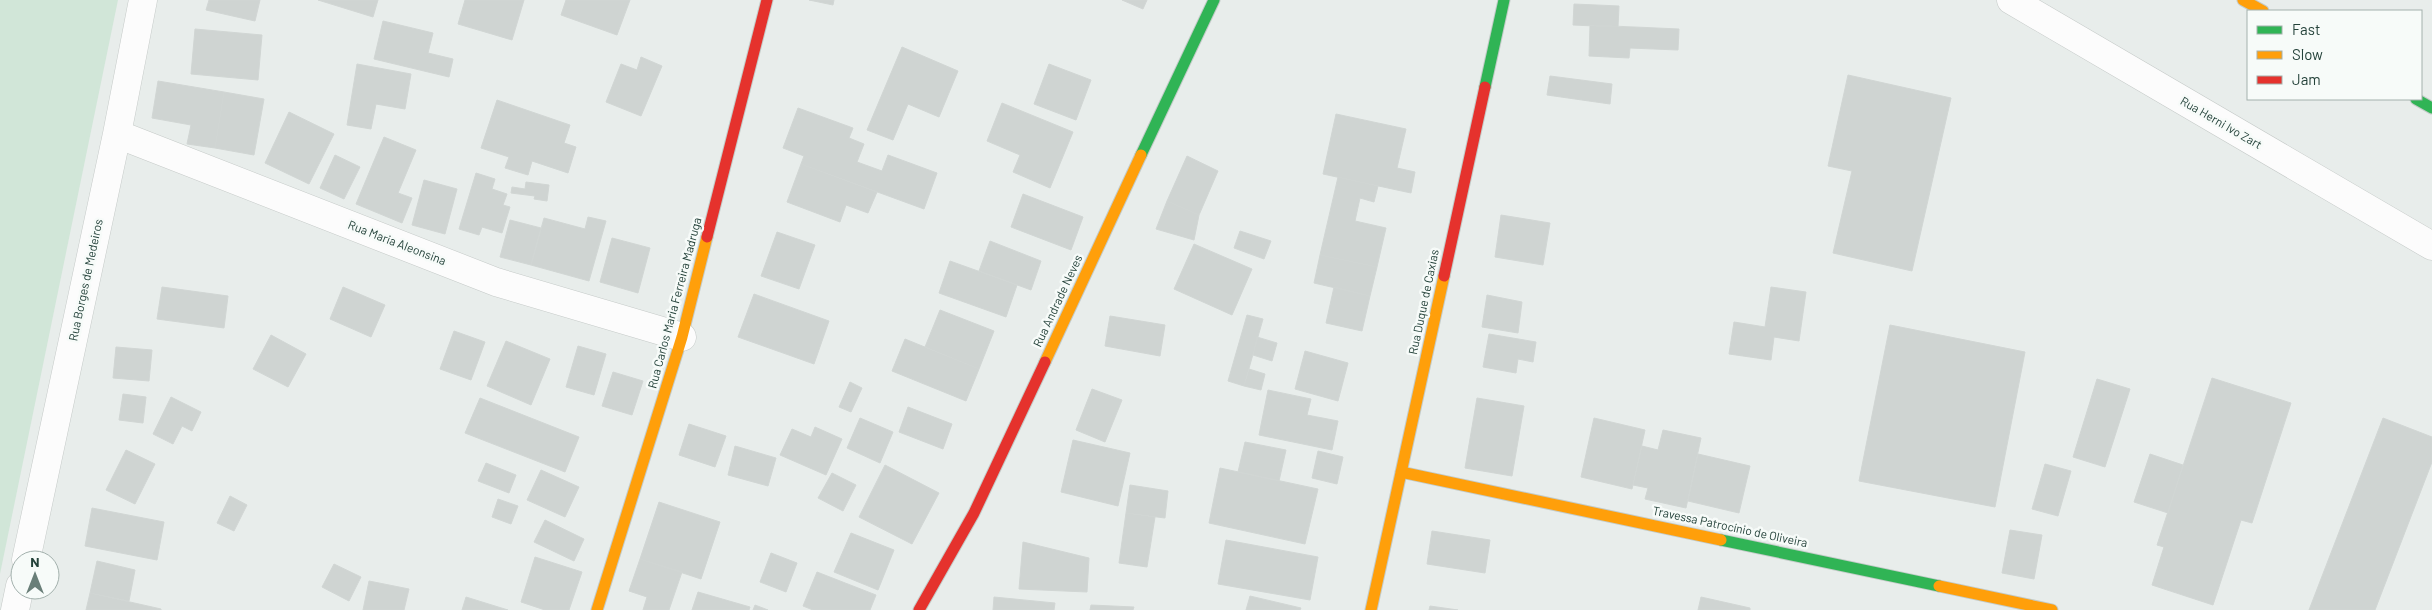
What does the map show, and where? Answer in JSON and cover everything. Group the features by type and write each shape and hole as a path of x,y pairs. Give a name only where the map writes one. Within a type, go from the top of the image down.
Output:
{"main road":[{"name":"Rua Carlos Maria Ferreira Madruga","path":"597,610 682,337 767,0"},
{"name":"Rua Andrade Neves","path":"920,610 974,513 1214,0"},
{"name":"Rua Duque de Caxias","path":"1371,610 1504,0"},
{"path":"2243,0 2261,10"},
{"path":"2418,100 2432,108"},
{"name":"Travessa Patrocínio de Oliveira","path":"1401,472 2004,604 2052,610"}],"street":[{"name":"Rua Borges de Medeiros","path":"28,550 117,134 142,0"},
{"name":"Rua Herni Ivo Zart","path":"2011,0 2432,246"},
{"name":"Rua Maria Aleonsina","path":"117,134 496,282 682,337"}],"green space":[{"path":"0,0 118,0 0,574"}],"building":[{"path":"209,0 260,0 255,21 206,10"},
{"path":"318,0 378,0 373,17"},
{"path":"465,0 524,0 512,40 458,24"},
{"path":"566,0 630,0 617,35 561,15"},
{"path":"809,0 834,0 833,5"},
{"path":"1122,0 1147,0 1143,9"},
{"path":"1574,4 1619,6 1618,27 1573,25"},
{"path":"383,21 433,33 428,53 453,59 449,77 374,59"},
{"path":"1590,25 1679,29 1678,50 1630,48 1629,58 1589,56"},
{"path":"195,29 262,35 258,80 191,74"},
{"path":"902,47 958,71 939,117 908,104 893,140 867,130"},
{"path":"641,57 662,66 641,116 606,102 621,64 637,70"},
{"path":"357,64 411,74 405,109 376,104 371,129 347,125"},
{"path":"1049,64 1091,80 1076,120 1034,104"},
{"path":"1848,75 1951,98 1912,271 1833,253 1852,171 1828,166"},
{"path":"1550,76 1612,84 1610,104 1547,95"},
{"path":"158,81 224,92 215,148 187,144 191,125 152,118"},
{"path":"224,92 264,99 254,155 215,148"},
{"path":"497,100 570,125 564,143 576,147 568,173 532,161 528,175 505,168 509,157 481,148"},
{"path":"1002,103 1073,132 1050,188 1013,172 1020,155 987,141"},
{"path":"798,108 853,128 849,138 864,144 857,162 882,171 888,155 937,173 924,209 801,164 804,156 783,148"},
{"path":"289,112 334,134 309,184 265,163"},
{"path":"1336,114 1406,129 1397,168 1415,172 1411,193 1323,174"},
{"path":"384,137 416,150 398,193 412,198 402,223 356,204"},
{"path":"335,155 360,167 344,199 320,188"},
{"path":"1187,156 1218,171 1199,215 1167,201"},
{"path":"801,164 877,192 868,213 846,205 840,222 787,202"},
{"path":"476,173 495,179 492,189 507,194 503,205 510,207 502,233 482,227 479,235 459,229"},
{"path":"1338,177 1378,186 1374,202 1360,198 1355,221 1386,228 1377,267 1320,255"},
{"path":"424,180 457,189 445,234 412,225"},
{"path":"526,182 549,185 547,201 534,199 535,196 511,193 512,187 525,189"},
{"path":"1023,194 1083,217 1071,250 1011,227"},
{"path":"1167,201 1199,215 1194,240 1156,229"},
{"path":"1501,215 1550,223 1543,265 1495,257"},
{"path":"588,217 606,221 589,281 531,265 544,218 585,229"},
{"path":"510,220 541,228 531,265 500,257"},
{"path":"1240,231 1271,241 1264,259 1234,248"},
{"path":"777,232 815,245 799,289 761,276"},
{"path":"612,238 650,248 638,293 600,282"},
{"path":"990,241 1041,261 1031,290 979,271"},
{"path":"1194,244 1252,269 1232,315 1174,289"},
{"path":"1320,255 1377,267 1370,296 1314,283"},
{"path":"950,261 1017,285 1006,317 939,293"},
{"path":"162,287 228,296 224,328 157,319"},
{"path":"343,287 385,305 371,337 330,319"},
{"path":"1334,287 1370,296 1362,331 1326,323"},
{"path":"1771,287 1806,292 1799,341 1774,337 1771,360 1729,354 1734,322 1765,327"},
{"path":"754,294 829,321 814,364 738,337"},
{"path":"1487,295 1522,302 1518,333 1482,327"},
{"path":"940,310 994,331 979,369 925,347"},
{"path":"1247,315 1263,319 1244,386 1228,381"},
{"path":"1110,316 1165,325 1160,356 1105,346"},
{"path":"1890,325 2025,352 1995,507 1859,481"},
{"path":"454,331 485,342 471,380 440,369"},
{"path":"1489,334 1536,342 1533,362 1518,359 1516,373 1483,367"},
{"path":"271,335 306,354 288,387 253,369"},
{"path":"1257,337 1277,343 1272,361 1253,355"},
{"path":"905,339 979,369 966,401 892,371"},
{"path":"506,341 550,359 531,405 487,386"},
{"path":"578,346 606,354 594,395 566,387"},
{"path":"116,347 152,350 149,381 113,378"},
{"path":"1305,351 1348,363 1338,401 1295,389"},
{"path":"1249,369 1265,374 1261,390 1244,386"},
{"path":"613,372 643,381 632,415 602,406"},
{"path":"2212,378 2291,403 2252,523 2241,520 2213,605 2152,585 2164,547 2157,545"},
{"path":"2097,379 2130,389 2105,467 2073,457"},
{"path":"850,382 862,388 851,412 839,407"},
{"path":"1092,389 1122,400 1105,442 1076,430"},
{"path":"1268,390 1311,399 1307,415 1338,421 1332,450 1259,435"},
{"path":"123,394 146,397 143,423 119,420"},
{"path":"171,397 201,412 192,431 182,426 173,444 153,434"},
{"path":"480,398 579,437 565,472 465,433"},
{"path":"1477,398 1524,406 1512,476 1465,468"},
{"path":"908,407 952,424 943,449 899,432"},
{"path":"860,418 893,432 880,463 847,448"},
{"path":"1594,418 1645,430 1632,489 1581,477"},
{"path":"2383,418 2432,437 2432,462 2375,610 2309,610"},
{"path":"689,424 726,436 715,467 679,455"},
{"path":"815,427 842,439 826,475 780,455 792,429 811,437"},
{"path":"1663,430 1701,438 1686,508 1645,499 1648,488 1633,485 1642,446 1658,450"},
{"path":"1073,440 1130,453 1118,506 1061,492"},
{"path":"1245,442 1286,450 1279,481 1238,472"},
{"path":"735,446 776,458 768,486 728,475"},
{"path":"126,450 155,464 135,504 106,490"},
{"path":"1318,451 1343,457 1337,484 1312,478"},
{"path":"1698,454 1750,466 1739,513 1688,501"},
{"path":"2150,454 2183,465 2168,513 2134,502"},
{"path":"486,463 516,475 509,493 478,481"},
{"path":"2045,464 2071,471 2058,516 2032,509"},
{"path":"885,465 939,493 912,544 859,517"},
{"path":"1220,468 1318,489 1305,544 1209,523"},
{"path":"541,470 579,487 565,517 527,500"},
{"path":"832,473 856,485 843,511 818,498"},
{"path":"1130,485 1168,491 1165,518 1126,513"},
{"path":"230,496 247,505 234,531 217,523"},
{"path":"498,499 518,506 511,524 492,517"},
{"path":"659,502 720,522 701,579 640,559"},
{"path":"92,508 164,522 157,560 85,546"},
{"path":"1126,513 1155,517 1147,567 1119,563"},
{"path":"545,520 584,539 574,561 534,542"},
{"path":"2010,530 2042,535 2034,579 2002,573"},
{"path":"1432,531 1490,540 1485,573 1427,564"},
{"path":"851,533 894,550 878,590 834,572"},
{"path":"1226,540 1318,557 1310,600 1218,584"},
{"path":"1023,542 1089,558 1087,592 1019,589"},
{"path":"771,553 797,563 786,592 760,582"},
{"path":"535,557 582,572 569,610 545,610 521,602"},
{"path":"640,559 682,572 669,610 643,610 647,597 629,591"},
{"path":"97,561 135,570 129,601 90,593"},
{"path":"334,564 361,577 349,601 322,587"},
{"path":"817,572 876,595 870,610 813,610 803,606"},
{"path":"369,581 409,589 404,610 363,610"},
{"path":"698,592 750,607 749,610 692,610"},
{"path":"90,593 161,609 161,610 86,610"},
{"path":"1250,596 1301,608 1300,610 1246,610"},
{"path":"466,597 508,610 462,610"},
{"path":"994,597 1055,603 1054,610 993,610"},
{"path":"1701,597 1750,608 1750,610 1698,610"},
{"path":"755,605 768,610 753,610"},
{"path":"1091,605 1134,607 1133,610 1090,610"},
{"path":"1430,606 1458,610 1429,610"}],"traffic: fast":[{"path":"1141,155 1214,0"},
{"path":"1485,87 1504,0"},
{"path":"2418,100 2432,108"},
{"path":"1721,540 1939,586"}],"traffic: slow":[{"path":"2243,0 2261,10"},
{"path":"1045,362 1141,155"},
{"path":"597,610 682,337 707,237"},
{"path":"1371,610 1444,276"},
{"path":"1401,472 1721,540"},
{"path":"1939,586 2052,610"}],"traffic: jam":[{"path":"707,237 767,0"},
{"path":"1444,276 1485,87"},
{"path":"919,610 974,513 1045,362"}]}
